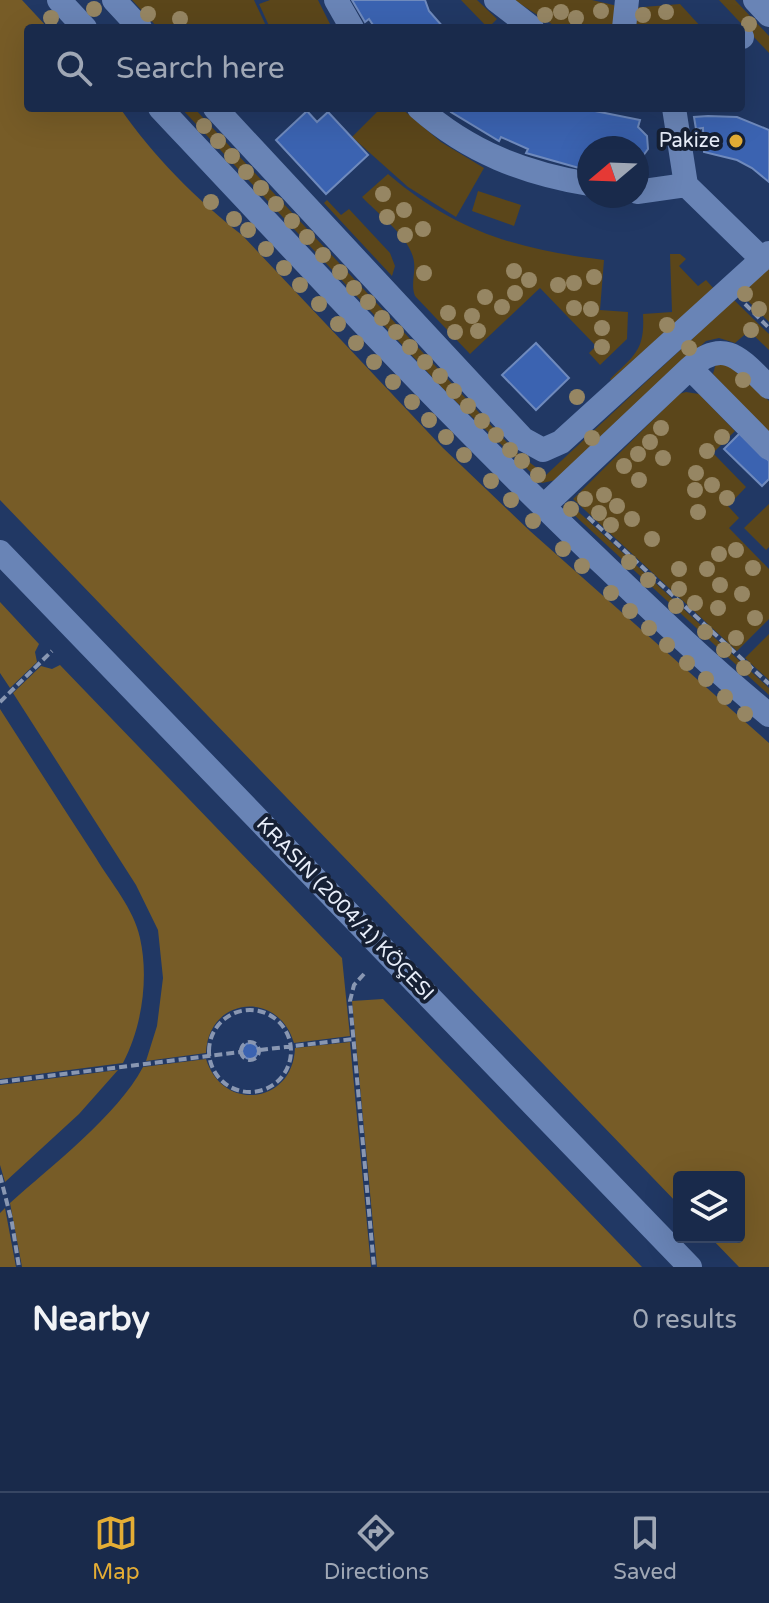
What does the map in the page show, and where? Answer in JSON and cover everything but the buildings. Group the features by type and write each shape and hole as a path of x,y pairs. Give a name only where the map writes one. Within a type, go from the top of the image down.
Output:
{"street":[{"path":"59,0 81,24"},
{"path":"114,0 136,24"},
{"path":"336,0 350,24"},
{"path":"496,0 527,24"},
{"path":"624,24 627,0"},
{"path":"755,0 769,15"},
{"path":"164,112 397,360 544,506 731,684 769,715"},
{"path":"219,112 513,428 535,448 543,450 561,442 766,256 686,185 675,112"},
{"path":"424,112 467,144 503,162 577,182"},
{"path":"649,190 686,185"},
{"path":"544,506 690,368 710,353 731,354 769,387"},
{"path":"690,368 769,448"},
{"name":"KRASIN (2004/1) KÖÇESI","path":"0,552 690,1267"}],"path":[{"path":"729,289 769,328"},
{"path":"583,512 769,684"},
{"path":"0,702 52,651"},
{"path":"364,974 354,985 350,1001 374,1267"},
{"path":"244,1010 255,1010 275,1019 288,1035 291,1046 291,1057 282,1077 266,1090 255,1092 233,1090 224,1084 211,1067 209,1056 208,1046 217,1026 225,1018 244,1010"},
{"path":"260,1050 353,1039"},
{"path":"249,1041 260,1050 256,1059 251,1061 242,1057 241,1047 249,1041"},
{"path":"0,1082 241,1052"},
{"path":"0,1175 19,1267"}],"shaded area":[{"path":"0,0 22,0 44,24 24,24 24,112 123,112 176,176 242,235 443,448 530,531 769,743 769,1267 739,1267 716,1243 745,1243 745,1171 673,1171 673,1199 0,500"},
{"path":"132,0 254,0 265,24 154,24"},
{"path":"270,0 318,0 330,24 268,24 259,4"},
{"path":"461,0 477,0 497,19 492,24 484,24"},
{"path":"514,0 592,0 622,7 620,24 552,24"},
{"path":"719,0 735,0 769,36 769,53 745,24"},
{"path":"680,4 698,24 629,24 631,8"},
{"path":"185,112 198,112 516,452 546,475 734,300 769,334 769,350 749,331 735,343 719,338 706,341 556,480 542,483 448,394"},
{"path":"377,112 406,112 441,142 484,168 456,217 408,187 352,137"},
{"path":"388,174 438,210 489,235 543,250 604,260 600,310 628,312 627,339 600,365 589,353 596,346 540,288 470,354 415,296 414,262 410,249 362,197"},
{"path":"478,191 521,205 514,226 472,211"},
{"path":"327,200 341,215 349,209 390,253 395,266 392,276 324,203"},
{"path":"670,254 680,254 686,259 679,266 698,286 706,280 715,290 615,384 610,379 640,344 643,314 672,312"},
{"path":"769,267 769,322 741,294"},
{"path":"716,363 732,363 769,401 769,433 713,374"},
{"path":"679,394 699,394 735,431 713,453 746,487 728,506 739,518 729,528 769,569 769,619 737,651 573,499"},
{"path":"569,503 769,688 769,695 571,512"},
{"path":"769,504 769,547 766,550 744,528"},
{"path":"0,602 39,644 35,652 37,662 10,688 0,673"},
{"path":"769,634 769,680 745,658"},
{"path":"60,665 342,958 350,1036 294,1043 286,1026 274,1014 260,1008 245,1007 231,1011 218,1020 210,1034 206,1053 146,1061 157,1026 163,978 158,930 136,885 13,693 41,666 52,669"},
{"path":"0,709 121,896 137,927 143,953 144,986 135,1034 123,1063 0,1079"},
{"path":"383,999 642,1267 377,1267 352,1001"},
{"path":"350,1042 371,1267 22,1267 10,1203 100,1122 132,1085 143,1067 206,1059 215,1076 227,1088 241,1094 256,1095 283,1081 291,1067 295,1048"},
{"path":"118,1070 79,1114 5,1182 0,1165 0,1085"},
{"path":"5,1208 16,1267 0,1267 0,1213"}],"place":[{"name":"Pakize","path":"736,141"}]}
